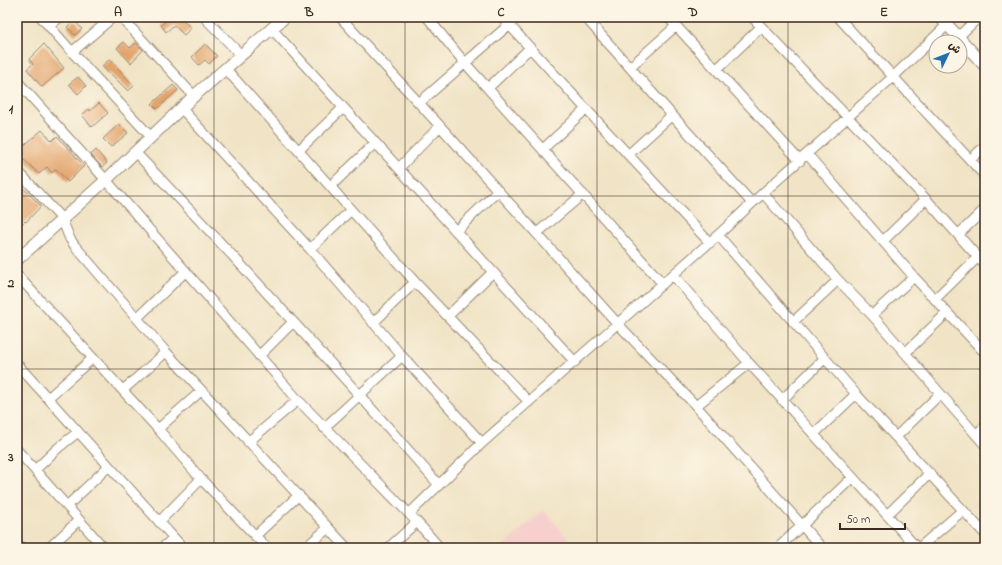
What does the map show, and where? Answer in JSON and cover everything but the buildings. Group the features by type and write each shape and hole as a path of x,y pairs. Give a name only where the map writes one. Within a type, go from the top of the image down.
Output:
{"street":[{"path":"41,17 151,137"},
{"path":"49,26 60,17"},
{"path":"72,52 113,17"},
{"path":"121,17 194,96"},
{"path":"204,17 240,54"},
{"path":"17,260 106,180 240,54 285,17"},
{"path":"340,17 618,324 696,406 822,548"},
{"path":"427,17 488,88 663,284"},
{"path":"502,17 710,243"},
{"path":"419,103 518,17"},
{"path":"585,17 672,116 752,203"},
{"path":"668,17 883,241 914,277 985,353"},
{"path":"752,17 849,117 926,199 985,265"},
{"path":"838,17 985,176"},
{"path":"961,34 978,17"},
{"path":"409,514 482,444 710,243 763,193 894,76 943,21 955,34"},
{"path":"630,67 676,26"},
{"path":"717,69 761,27"},
{"path":"271,28 574,362"},
{"path":"488,88 530,48"},
{"path":"968,48 985,66"},
{"path":"225,68 415,282 529,402"},
{"path":"17,81 106,180 298,400 417,522 440,548"},
{"path":"181,108 310,250 402,356 482,444"},
{"path":"299,150 343,108"},
{"path":"543,149 586,109"},
{"path":"628,155 672,116"},
{"path":"399,168 440,126"},
{"path":"331,186 375,143"},
{"path":"970,160 985,146"},
{"path":"135,152 293,322 439,485"},
{"path":"17,170 62,219 70,239 75,246 136,318 201,391 347,548"},
{"path":"456,231 498,191"},
{"path":"763,193 838,280 872,315 985,445"},
{"path":"537,233 583,194"},
{"path":"883,241 926,199"},
{"path":"310,250 352,210"},
{"path":"958,234 985,210"},
{"path":"718,235 856,394 930,473 962,511 985,534"},
{"path":"935,299 978,257"},
{"path":"136,318 186,271"},
{"path":"448,316 493,272"},
{"path":"17,275 123,390 202,479 267,548"},
{"path":"673,275 749,364 814,434 852,478 918,548 962,511"},
{"path":"872,315 914,277"},
{"path":"793,322 838,280"},
{"path":"373,323 415,282"},
{"path":"905,353 947,313"},
{"path":"259,356 293,322"},
{"path":"123,390 166,352"},
{"path":"324,428 402,356"},
{"path":"48,398 93,358"},
{"path":"782,400 824,358"},
{"path":"17,364 183,548"},
{"path":"696,406 749,364"},
{"path":"158,429 201,391"},
{"path":"814,434 856,394"},
{"path":"896,437 940,394"},
{"path":"248,442 298,400"},
{"path":"976,435 985,426"},
{"path":"35,470 78,432"},
{"path":"17,450 104,548"},
{"path":"67,506 109,466"},
{"path":"887,515 930,473"},
{"path":"778,548 852,478"},
{"path":"159,522 202,479"},
{"path":"256,536 299,495"},
{"path":"49,548 79,520"},
{"path":"388,548 417,522"},
{"path":"305,548 328,528"},
{"path":"162,548 174,538"},
{"path":"17,543 22,548"}],"shaded area":[{"path":"543,510 577,548 501,548"}]}
